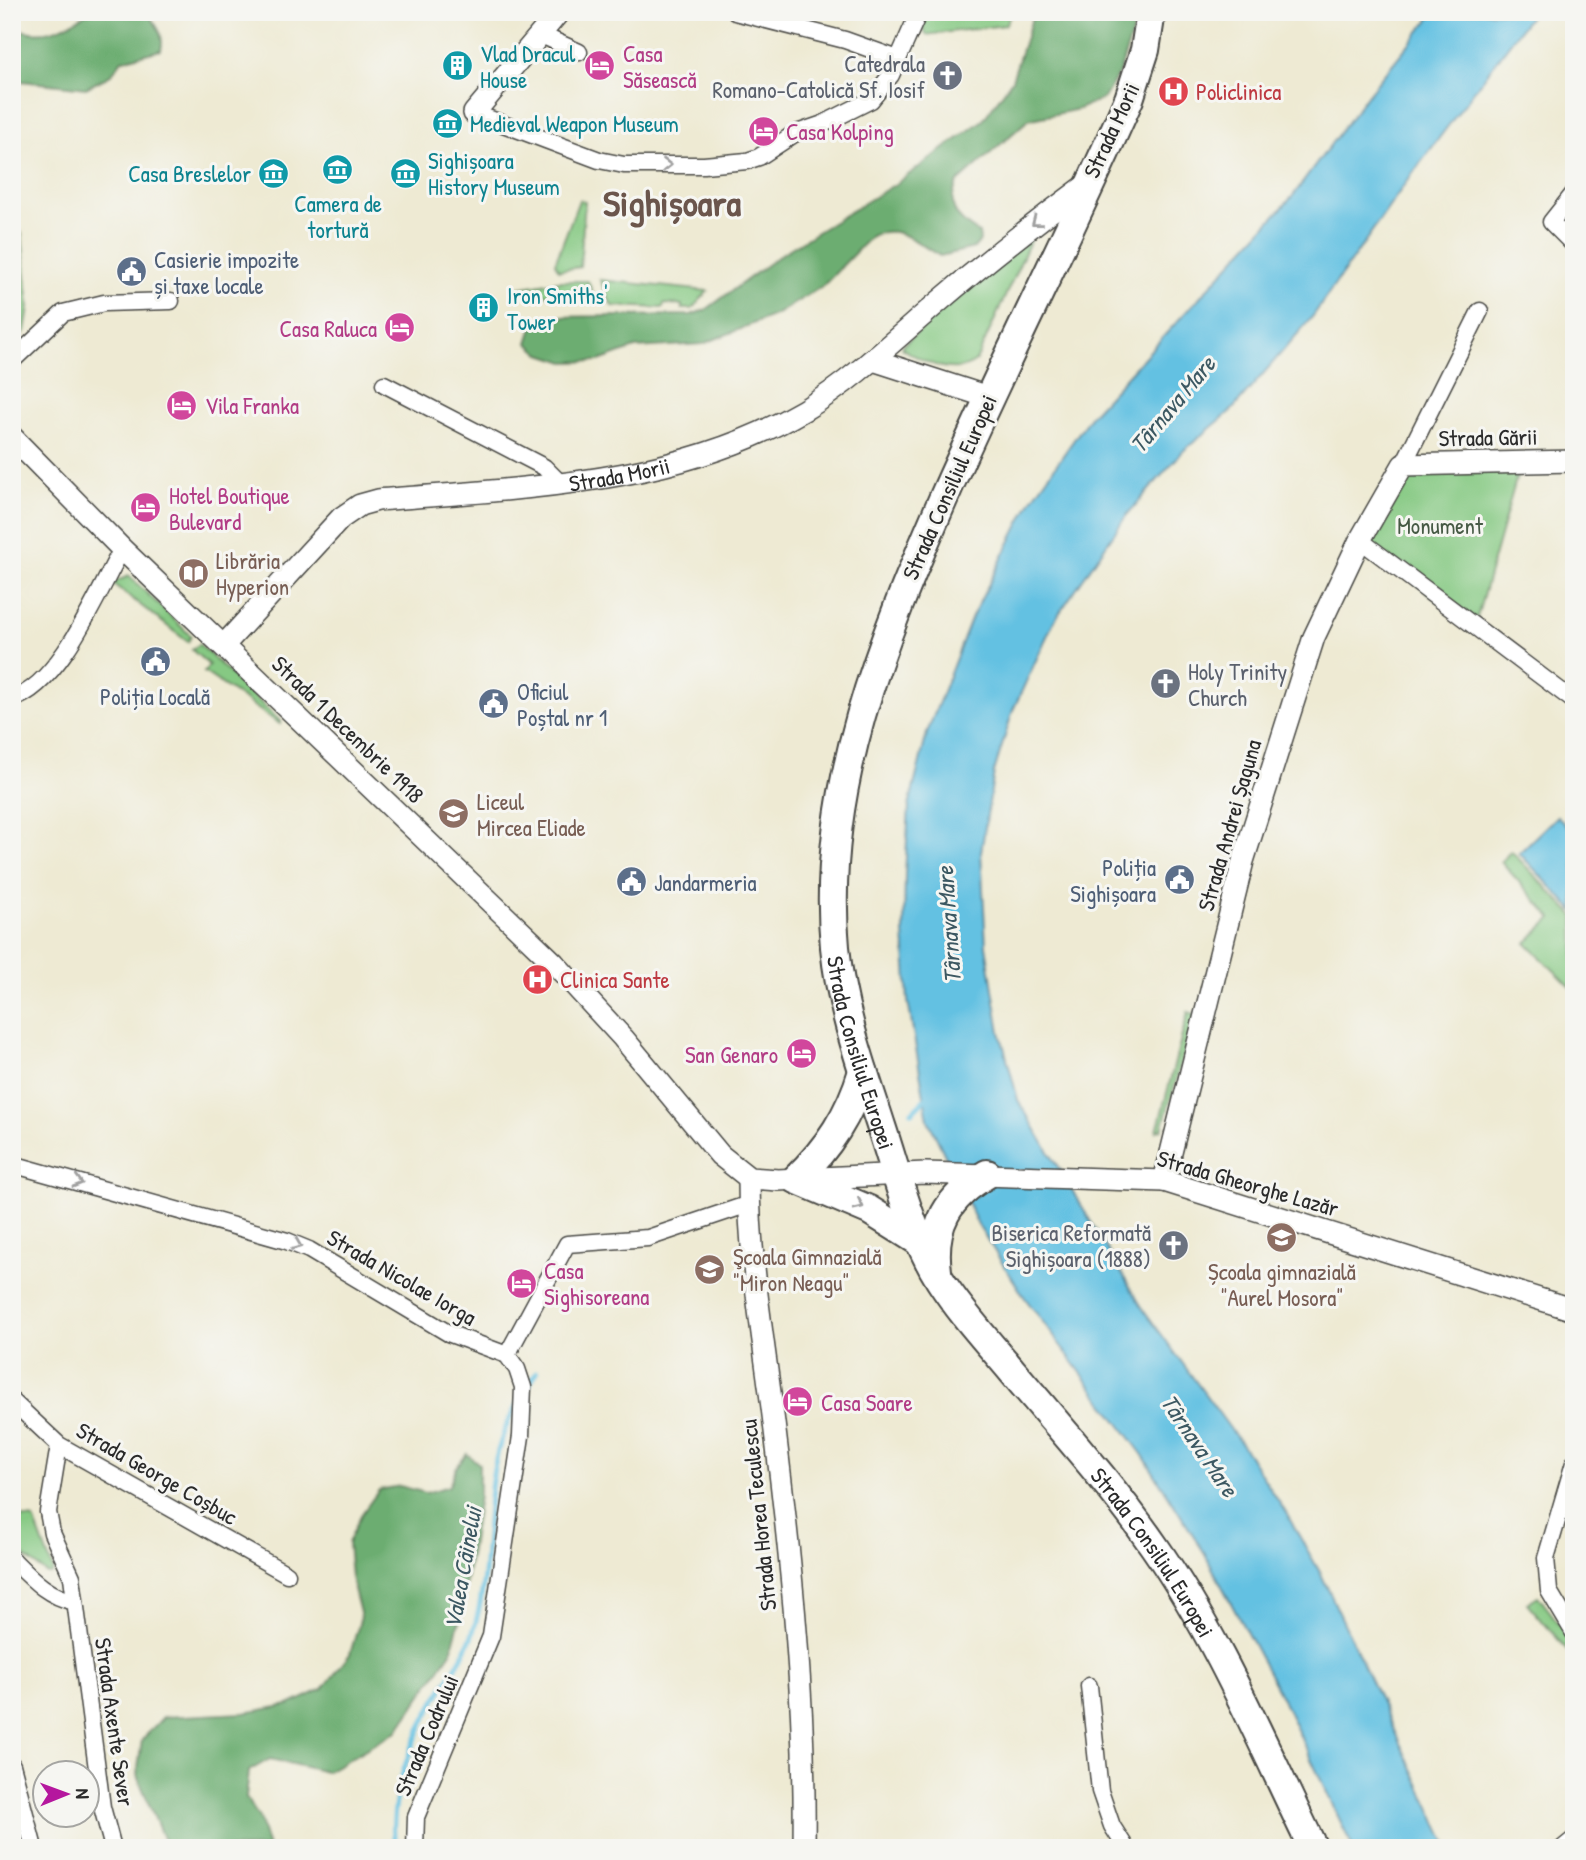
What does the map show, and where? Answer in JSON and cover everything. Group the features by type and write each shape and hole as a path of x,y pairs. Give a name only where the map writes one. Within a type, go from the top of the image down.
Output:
{"highway":[{"name":"Strada Morii","path":"1091,182 1129,99 1145,50 1151,12"},
{"name":"Strada Consiliul Europei","path":"1091,182 989,397 889,628 866,695 845,788 836,854 834,934 844,1004 863,1072 920,1242 938,1277 968,1319 1102,1477 1181,1587 1209,1637 1313,1848"},
{"path":"863,1072 852,1105 835,1136 796,1179 869,1210 920,1242"},
{"path":"938,1277 935,1242 946,1207 966,1187 987,1174"}],"street":[{"path":"559,12 474,113 599,160 624,165 704,165 747,161 759,157 794,134 823,124 871,100 884,86 919,12"},
{"path":"735,12 845,40 898,59"},
{"path":"539,34 579,52"},
{"name":"Strada Morii","path":"225,645 341,518 360,505 378,500 561,484 679,462 754,435 820,400 873,360 988,260 1091,182"},
{"path":"1574,193 1551,222 1574,245"},
{"path":"12,361 63,313 104,303 171,301"},
{"name":"Strada Andrei Șaguna","path":"1164,1181 1244,861 1265,786 1314,637 1360,540 1403,465 1480,311"},
{"path":"873,360 989,397"},
{"path":"384,384 544,467 561,484"},
{"name":"Strada 1 Decembrie 1918","path":"12,437 122,549 574,983 720,1155 749,1178"},
{"name":"Strada Gării","path":"1403,465 1574,461"},
{"path":"1360,540 1574,701"},
{"path":"12,699 32,691 56,667 122,549"},
{"name":"Strada Nicolae Iorga","path":"12,1164 287,1241 309,1250 449,1333 507,1355"},
{"path":"749,1178 796,1179 897,1173"},
{"name":"Strada Gheorghe Lazăr","path":"897,1173 1164,1181 1574,1310"},
{"name":"Strada Horea Teculescu","path":"749,1178 749,1205 789,1545 803,1742 804,1848"},
{"path":"507,1355 567,1244 648,1238 749,1205"},
{"name":"Strada Codrului","path":"415,1848 416,1817 491,1636 521,1436 523,1387 517,1368 507,1355"},
{"name":"Strada George Coșbuc","path":"12,1401 59,1445 287,1574"},
{"name":"Strada Axente Sever","path":"59,1445 48,1512 52,1533 72,1577 102,1807 113,1848"},
{"path":"1574,1463 1571,1484 1549,1545 1546,1572 1556,1606 1574,1633"},
{"path":"12,1559 41,1588 60,1599 75,1602"},
{"path":"1089,1686 1100,1791 1112,1826 1126,1848"},
{"path":"12,1765 34,1848"},
{"path":"1563,1848 1574,1839"}],"green space":[{"path":"89,12 146,12 161,34 161,50 122,60 111,75 86,88 12,80 12,26 32,32 52,31"},
{"path":"929,12 1012,12 1005,25 926,35 922,24"},
{"path":"1034,12 1139,12 1119,73 1104,98 1079,109 1028,120 958,182 953,206 959,218 979,233 980,241 974,248 940,256 899,233 871,236 824,285 777,314 703,344 635,348 599,361 565,362 541,354 528,343 533,327 546,317 691,315 707,309 783,253 897,183 983,120 1012,80"},
{"path":"579,200 585,201 580,267 559,270 555,263"},
{"path":"12,220 22,234 29,307 25,331 12,343"},
{"path":"1036,228 976,361 967,366 949,368 920,359 903,349 902,346"},
{"path":"600,280 708,291 692,309 682,309 682,305 664,304 663,308 612,306"},
{"path":"559,281 588,281 595,299 523,292 519,288"},
{"name":"Monument","path":"1521,462 1474,628 1360,540 1403,465"},
{"path":"129,576 191,636 188,642 112,583"},
{"path":"199,644 281,722 280,724 204,672 209,665 192,650"},
{"path":"1511,851 1574,916 1574,990 1526,943 1552,918 1501,862"},
{"path":"1188,1012 1195,1015 1162,1129 1157,1131"},
{"path":"467,1454 479,1464 479,1496 461,1615 451,1652 397,1731 326,1772 270,1759 249,1771 246,1797 259,1818 268,1848 167,1848 137,1775 142,1740 163,1717 244,1713 289,1705 323,1689 350,1654 361,1617 351,1577 348,1543 361,1515 379,1490 400,1486 426,1493 449,1486 456,1468"},
{"path":"12,1516 34,1519 53,1570 51,1574 47,1574 12,1546"},
{"path":"1538,1596 1574,1643 1574,1658 1527,1603"}],"water":[{"name":"Târnava Mare","path":"1435,12 1533,12 1407,181 1313,316 1232,410 1182,452 1126,516 1054,621 1013,710 994,772 981,852 986,946 1000,1032 1018,1100 1143,1309 1245,1449 1286,1513 1321,1574 1449,1848 1353,1848 1285,1704 1202,1549 1142,1454 1025,1298 979,1227 928,1120 908,1001 904,932 905,874 909,806 927,733 972,617 1031,501 1092,414 1292,197 1368,94"},
{"path":"1557,816 1574,834 1574,911 1519,853"}],"waterway":[{"name":"Valea Câinelui","path":"912,1112 929,1095"},
{"name":"Valea Câinelui","path":"527,1388 537,1372"},
{"name":"Valea Câinelui","path":"395,1848 395,1810 403,1772 426,1717 460,1661 472,1635 484,1578 496,1460 504,1432 517,1405"}],"place":[{"name":"Vlad Dracul House","path":"457,66"},
{"name":"Casa Săsească","path":"600,66"},
{"name":"Catedrala Romano-Catolică Sf. Iosif","path":"948,76"},
{"name":"Policlinica","path":"1173,91"},
{"name":"Medieval Weapon Museum","path":"447,123"},
{"name":"Casa Kolping","path":"763,131"},
{"name":"Camera de tortură","path":"338,169"},
{"name":"Casa Breslelor","path":"274,173"},
{"name":"Sighișoara History Museum","path":"405,173"},
{"name":"Casierie impozite și taxe locale","path":"131,272"},
{"name":"Iron Smiths' Tower","path":"484,308"},
{"name":"Casa Raluca","path":"400,328"},
{"name":"Vila Franka","path":"182,405"},
{"name":"Hotel Boutique Bulevard","path":"146,508"},
{"name":"Librăria Hyperion","path":"193,573"},
{"name":"Poliția Locală","path":"155,662"},
{"name":"Holy Trinity Church","path":"1165,684"},
{"name":"Oficiul Poștal nr 1","path":"494,704"},
{"name":"Liceul Mircea Eliade","path":"454,814"},
{"name":"Poliția Sighișoara","path":"1179,880"},
{"name":"Jandarmeria","path":"631,882"},
{"name":"Clinica Sante","path":"537,979"},
{"name":"San Genaro","path":"801,1054"},
{"name":"Școala gimnazială \"Aurel Mosora\"","path":"1282,1237"},
{"name":"Biserica Reformată Sighișoara (1888)","path":"1174,1245"},
{"name":"Şcoala Gimnazială \"Miron Neagu\"","path":"710,1269"},
{"name":"Casa Sighisoreana","path":"521,1283"},
{"name":"Casa Soare","path":"798,1402"}],"district":[{"name":"Sighișoara","path":"672,202"}]}
